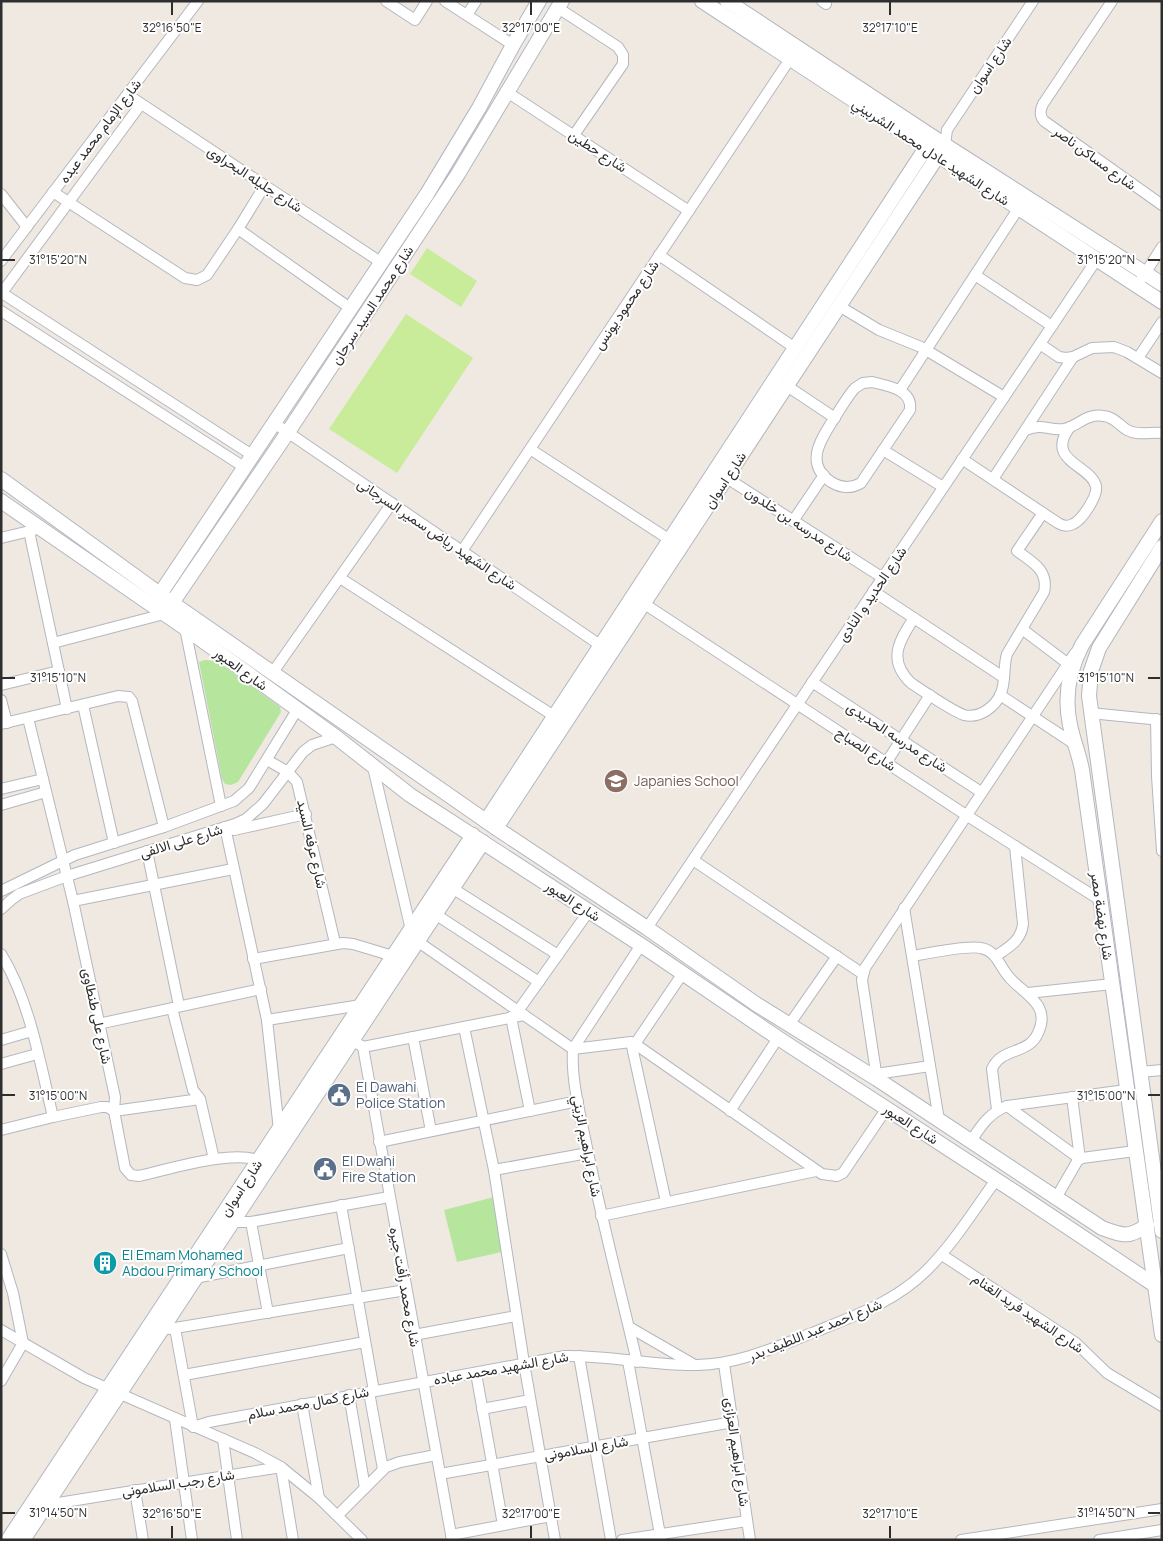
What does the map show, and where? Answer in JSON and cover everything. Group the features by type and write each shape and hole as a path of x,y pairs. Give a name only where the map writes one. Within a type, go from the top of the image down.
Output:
{"street":[{"name":"شارع الإمام محمد عبده","path":"1,261 198,1"},
{"path":"388,2 415,20 427,1"},
{"path":"445,1 513,45"},
{"path":"467,15 476,1"},
{"name":"شارع محمد السيد سرحان","path":"160,594 350,308 382,263 449,159 539,1"},
{"name":"شارع الشهيد عادل محمد الشربيني","path":"702,1 790,59 1162,284"},
{"name":"شارع الشهيد عادل محمد الشربيني","path":"727,1 929,143"},
{"name":"شارع اسوان","path":"491,825 721,474 795,348 929,143 947,130 1034,1"},
{"name":"شارع مساكن ناصر","path":"1112,1 1043,104 1040,113 1044,121 1162,205"},
{"path":"559,3 618,47 624,60 574,135"},
{"name":"شارع محمد السيد سرحان","path":"168,608 288,432 458,174 559,3"},
{"path":"527,20 537,20 542,25 543,32"},
{"name":"شارع محمود يونس","path":"462,551 790,59"},
{"name":"شارع حطين","path":"507,92 689,211"},
{"name":"شارع جليله البحراوى","path":"128,95 382,263"},
{"name":"شارع الإمام محمد عبده","path":"2,293 141,104"},
{"name":"شارع اسوان","path":"491,825 554,716 600,646 638,599 670,540 787,386 942,151 947,130"},
{"name":"شارع الشهيد عادل محمد الشربيني","path":"942,151 1018,209 1162,302"},
{"path":"53,192 158,261 191,280 207,275 238,229 264,185"},
{"path":"1,194 27,227"},
{"path":"900,390 1018,209"},
{"path":"238,229 350,308"},
{"path":"1137,286 1162,247"},
{"path":"660,255 795,348"},
{"name":"شارع الحديد و النادى","path":"647,928 1096,259"},
{"path":"974,276 1052,326"},
{"path":"2,293 248,461"},
{"path":"839,306 879,330 908,340 1004,397"},
{"path":"1,311 248,461"},
{"path":"1138,358 1162,322"},
{"path":"1040,344 1059,357 1066,358 1085,350 1106,347 1121,349 1162,373"},
{"path":"993,479 1072,357"},
{"path":"872,382 900,390 909,398 910,410 861,483 856,486 838,486 824,475 816,459 817,447 835,418 852,392 863,383 872,382"},
{"path":"787,386 835,418"},
{"path":"1026,430 1040,426 1059,429 1070,427 1085,418 1102,415 1114,419 1127,430 1135,432 1161,431"},
{"name":"شارع الشهيد رياض سمير السرجانى","path":"274,423 600,646"},
{"path":"962,459 1061,525 1072,525 1081,518 1096,494 1095,483 1092,479 1073,464 1066,455 1063,444 1070,427"},
{"path":"530,448 670,540"},
{"path":"883,450 943,487"},
{"name":"شارع مدرسه بن خلدون","path":"721,474 882,578"},
{"path":"793,521 824,475"},
{"name":"شارع العبور","path":"2,485 32,501 160,594 168,608 185,628 336,738 410,795 667,962 778,1038 1156,1286"},
{"name":"شارع العبور","path":"1,500 20,514 35,529 273,672 491,825 789,1025 877,1077 1027,1180 1102,1228 1121,1235 1134,1234 1147,1225"},
{"path":"20,514 24,506 32,501"},
{"path":"273,672 392,503"},
{"path":"914,618 898,647 897,660 906,678 930,695 963,714 969,715 988,710 993,706 1000,695 1007,654 1042,596 1045,582 1040,569 1017,552 1043,513"},
{"name":"شارع نهضة مصر","path":"1162,521 1082,644 1073,664 1067,694 1069,720 1082,770 1162,1335"},
{"path":"1,538 35,529 53,643 67,709"},
{"path":"1144,549 1149,554 1159,551"},
{"name":"شارع نهضة مصر","path":"1159,551 1103,641 1096,656 1090,680 1089,696 1162,1231"},
{"path":"1128,573 1135,570 1140,572 1142,577"},
{"path":"340,578 554,716"},
{"path":"873,591 1003,677"},
{"name":"شارع الصباح","path":"638,599 886,763 1100,900"},
{"path":"53,643 168,608"},
{"path":"185,628 221,806"},
{"path":"1022,629 1067,663"},
{"path":"930,1066 877,1077 863,983 866,965 1067,663 1082,644"},
{"path":"1,685 59,671"},
{"name":"شارع مدرسه الحديدى","path":"812,682 981,792"},
{"path":"886,763 930,695"},
{"path":"1000,695 1076,745"},
{"path":"1,700 4,723 118,696 129,697 132,701 164,827"},
{"path":"83,705 114,843"},
{"name":"شارع على الالفى","path":"1,890 75,855 164,827 234,801 249,788 297,710"},
{"path":"1090,713 1159,720 1157,785 1162,851"},
{"name":"شارع على طنطاوى","path":"28,718 73,901 115,1097 114,1111 124,1168 131,1174 139,1176 214,1159 245,1157 264,1162"},
{"name":"شارع على الالفى","path":"2,907 19,894 66,876 225,829 236,824 255,812 303,752 312,745 336,738"},
{"path":"384,749 382,763 372,765 414,936 518,1014 573,1049 633,1043 816,1171 829,1176 843,1173 887,1108"},
{"path":"267,760 288,772"},
{"name":"شارع عرفه السيد","path":"288,772 297,782 306,814 335,943"},
{"path":"410,795 409,786 415,780 423,777"},
{"path":"1,789 43,779"},
{"path":"1,805 46,792"},
{"path":"279,1130 267,1020 225,829 306,814"},
{"name":"شارع اسوان","path":"23,1540 114,1392 264,1162 358,1044 414,936 478,839"},
{"name":"شارع اسوان","path":"264,1162 279,1130 393,956 435,914 452,888 478,839"},
{"path":"996,956 1016,942 1023,924 1014,846"},
{"path":"147,851 193,1090 200,1099 214,1159"},
{"path":"693,860 863,974"},
{"path":"73,901 233,869"},
{"path":"452,888 558,954"},
{"path":"904,908 939,1120"},
{"path":"530,1111 518,1014 589,911"},
{"path":"435,914 539,982"},
{"path":"253,959 335,943 353,944 393,956"},
{"path":"573,1049 641,945"},
{"path":"913,956 974,947 986,949 996,956 1011,980 1028,993 1038,1005 1041,1026 1035,1039 1024,1049 1006,1054 994,1064 992,1074 1002,1108 1080,1159"},
{"path":"667,962 677,949"},
{"path":"1,954 20,989 53,1117"},
{"path":"789,1025 836,956"},
{"path":"666,1202 633,1043 683,973"},
{"path":"1028,993 1112,984"},
{"path":"98,1024 261,989"},
{"path":"267,1020 361,1005"},
{"path":"358,1044 413,1037 518,1014"},
{"path":"464,1027 494,1170 516,1316 555,1540"},
{"path":"1,1040 32,1031"},
{"path":"413,1037 431,1131"},
{"path":"730,1111 778,1038"},
{"name":"شارع محمد رأفت جيره","path":"358,1044 380,1142 451,1537"},
{"name":"شارع ابراهيم الزيني","path":"573,1049 572,1059 588,1153 601,1216 629,1327 642,1438 660,1537"},
{"path":"1,1064 37,1054"},
{"path":"1140,1072 1162,1070"},
{"path":"971,1141 988,1118 1002,1108 1126,1090"},
{"path":"1072,1097 1080,1159"},
{"path":"1,1130 101,1107 114,1111 200,1099"},
{"path":"380,1142 578,1100"},
{"path":"1056,1198 1080,1159 1087,1156 1135,1151"},
{"path":"494,1170 588,1153"},
{"path":"601,1216 816,1171"},
{"name":"شارع احمد عبد اللطيف بدر","path":"579,1356 695,1366 724,1364 760,1354 874,1308 911,1285 942,1255 996,1180"},
{"path":"1018,1194 1027,1180"},
{"path":"228,1218 252,1222 389,1197"},
{"path":"341,1205 358,1298 383,1469"},
{"name":"شارع اسوان","path":"8,1540 161,1330 195,1278 228,1218"},
{"path":"252,1222 268,1313"},
{"path":"195,1278 349,1248"},
{"path":"1,1254 15,1300 23,1343 1,1381"},
{"name":"شارع الشهيد فريد الغنام","path":"942,1255 1076,1343 1107,1373 1162,1406"},
{"path":"161,1330 406,1290"},
{"path":"414,1335 516,1316"},
{"path":"629,1327 695,1366"},
{"path":"175,1328 193,1427"},
{"path":"1,1330 84,1378 223,1439 281,1467 319,1498 338,1516 354,1536 362,1540"},
{"path":"184,1375 365,1342"},
{"name":"شارع الشهيد محمد عباده","path":"423,1382 565,1356 579,1356"},
{"path":"579,1356 611,1540"},
{"name":"شارع ابراهيم العزازى","path":"724,1364 750,1540"},
{"path":"476,1373 503,1525"},
{"name":"شارع كمال محمد سلام","path":"193,1427 209,1422 423,1382"},
{"path":"349,1395 365,1488"},
{"path":"482,1409 530,1400"},
{"path":"302,1404 319,1498"},
{"path":"175,1419 192,1540"},
{"name":"شارع السلامونى","path":"440,1474 733,1422"},
{"path":"223,1439 237,1540"},
{"path":"338,1516 383,1469 392,1464 436,1455"},
{"path":"281,1467 294,1540"},
{"name":"شارع رجب السلامونى","path":"46,1505 281,1467"},
{"path":"135,1490 143,1540"},
{"path":"961,1540 1162,1509"},
{"path":"451,1537 551,1516"},
{"path":"622,1540 660,1537 747,1521"},
{"path":"1099,1540 1162,1530"}],"green space":[{"path":"427,248 477,281 461,307 410,274"},
{"path":"406,314 473,358 397,473 329,429"},
{"path":"205,660 217,661 280,707 281,712 238,782 231,785 225,784 222,779 199,662"},
{"path":"498,1196 506,1251 457,1262 444,1210"}],"place":[{"name":"Japanies School","path":"616,781"},
{"name":"El Dawahi Police Station","path":"339,1095"},
{"name":"El Dwahi Fire Station","path":"325,1169"},
{"name":"El Emam Mohamed Abdou Primary School","path":"105,1263"}]}
